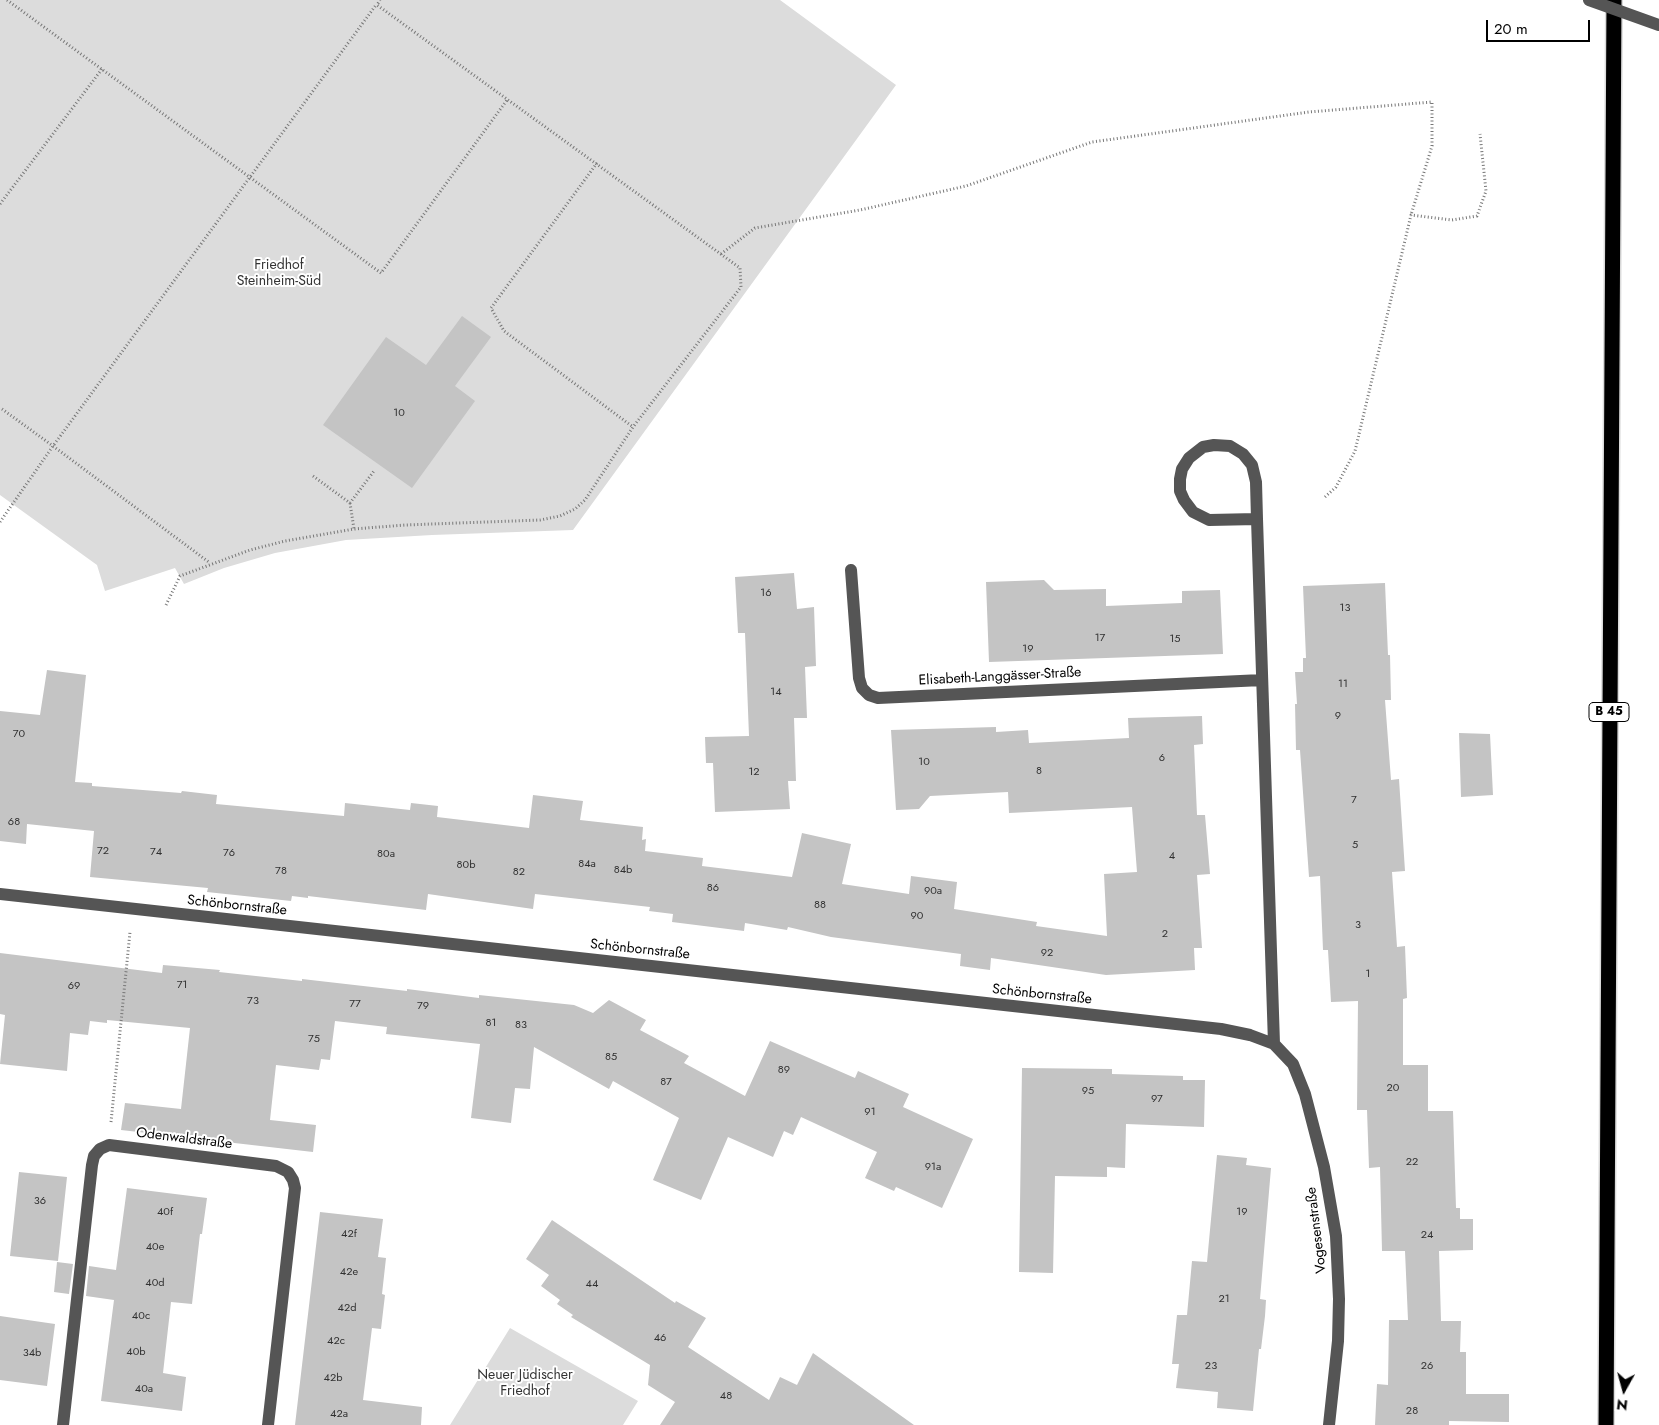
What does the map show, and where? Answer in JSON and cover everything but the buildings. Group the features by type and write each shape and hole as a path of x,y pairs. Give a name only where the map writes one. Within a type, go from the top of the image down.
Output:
{"highway":[{"name":"B 45","path":"1606,1425 1614,0"}],"street":[{"path":"1589,0 1659,25"},
{"path":"1257,519 1209,520 1193,512 1180,491 1182,469 1189,458 1203,447 1214,445 1230,446 1243,454 1252,466 1256,482 1274,1044"},
{"name":"Elisabeth-Langgässer-Straße","path":"851,570 859,678 862,688 869,695 878,698 1262,680"},
{"name":"Schönbornstraße","path":"0,894 1221,1030 1250,1035 1274,1044"},
{"name":"Vogesenstraße","path":"1274,1044 1284,1052 1293,1064 1304,1094 1324,1167 1334,1228 1338,1264 1338,1341 1329,1425"},
{"path":"63,1425 92,1165 94,1156 100,1149 109,1145"},
{"name":"Odenwaldstraße","path":"109,1145 276,1166 288,1172 293,1180 295,1188 268,1425"}],"path":[{"path":"7,0 381,273 507,100"},
{"path":"0,522 53,446 380,0"},
{"path":"166,605 180,576 250,550 285,541 354,529 405,525 540,520 560,516 575,509 586,500 633,427 741,287 740,268 376,5"},
{"path":"0,204 102,69"},
{"path":"721,254 755,228 860,210 966,186 1092,142 1309,112 1432,102 1432,146 1411,215 1355,452 1336,487 1325,497"},
{"path":"1411,215 1452,220 1478,216 1486,191 1480,134"},
{"path":"597,163 491,308 504,331 633,427"},
{"path":"2,409 210,564"},
{"path":"350,503 374,471"},
{"path":"313,476 350,503 354,529"},
{"path":"109,1145 132,909"}],"green space":[{"name":"Friedhof Steinheim-Süd","path":"0,0 780,0 896,85 573,530 346,540 275,553 224,568 184,584 175,568 105,591 97,565 0,495"},
{"name":"Neuer Jüdischer Friedhof","path":"510,1328 638,1401 623,1425 450,1425"}]}
